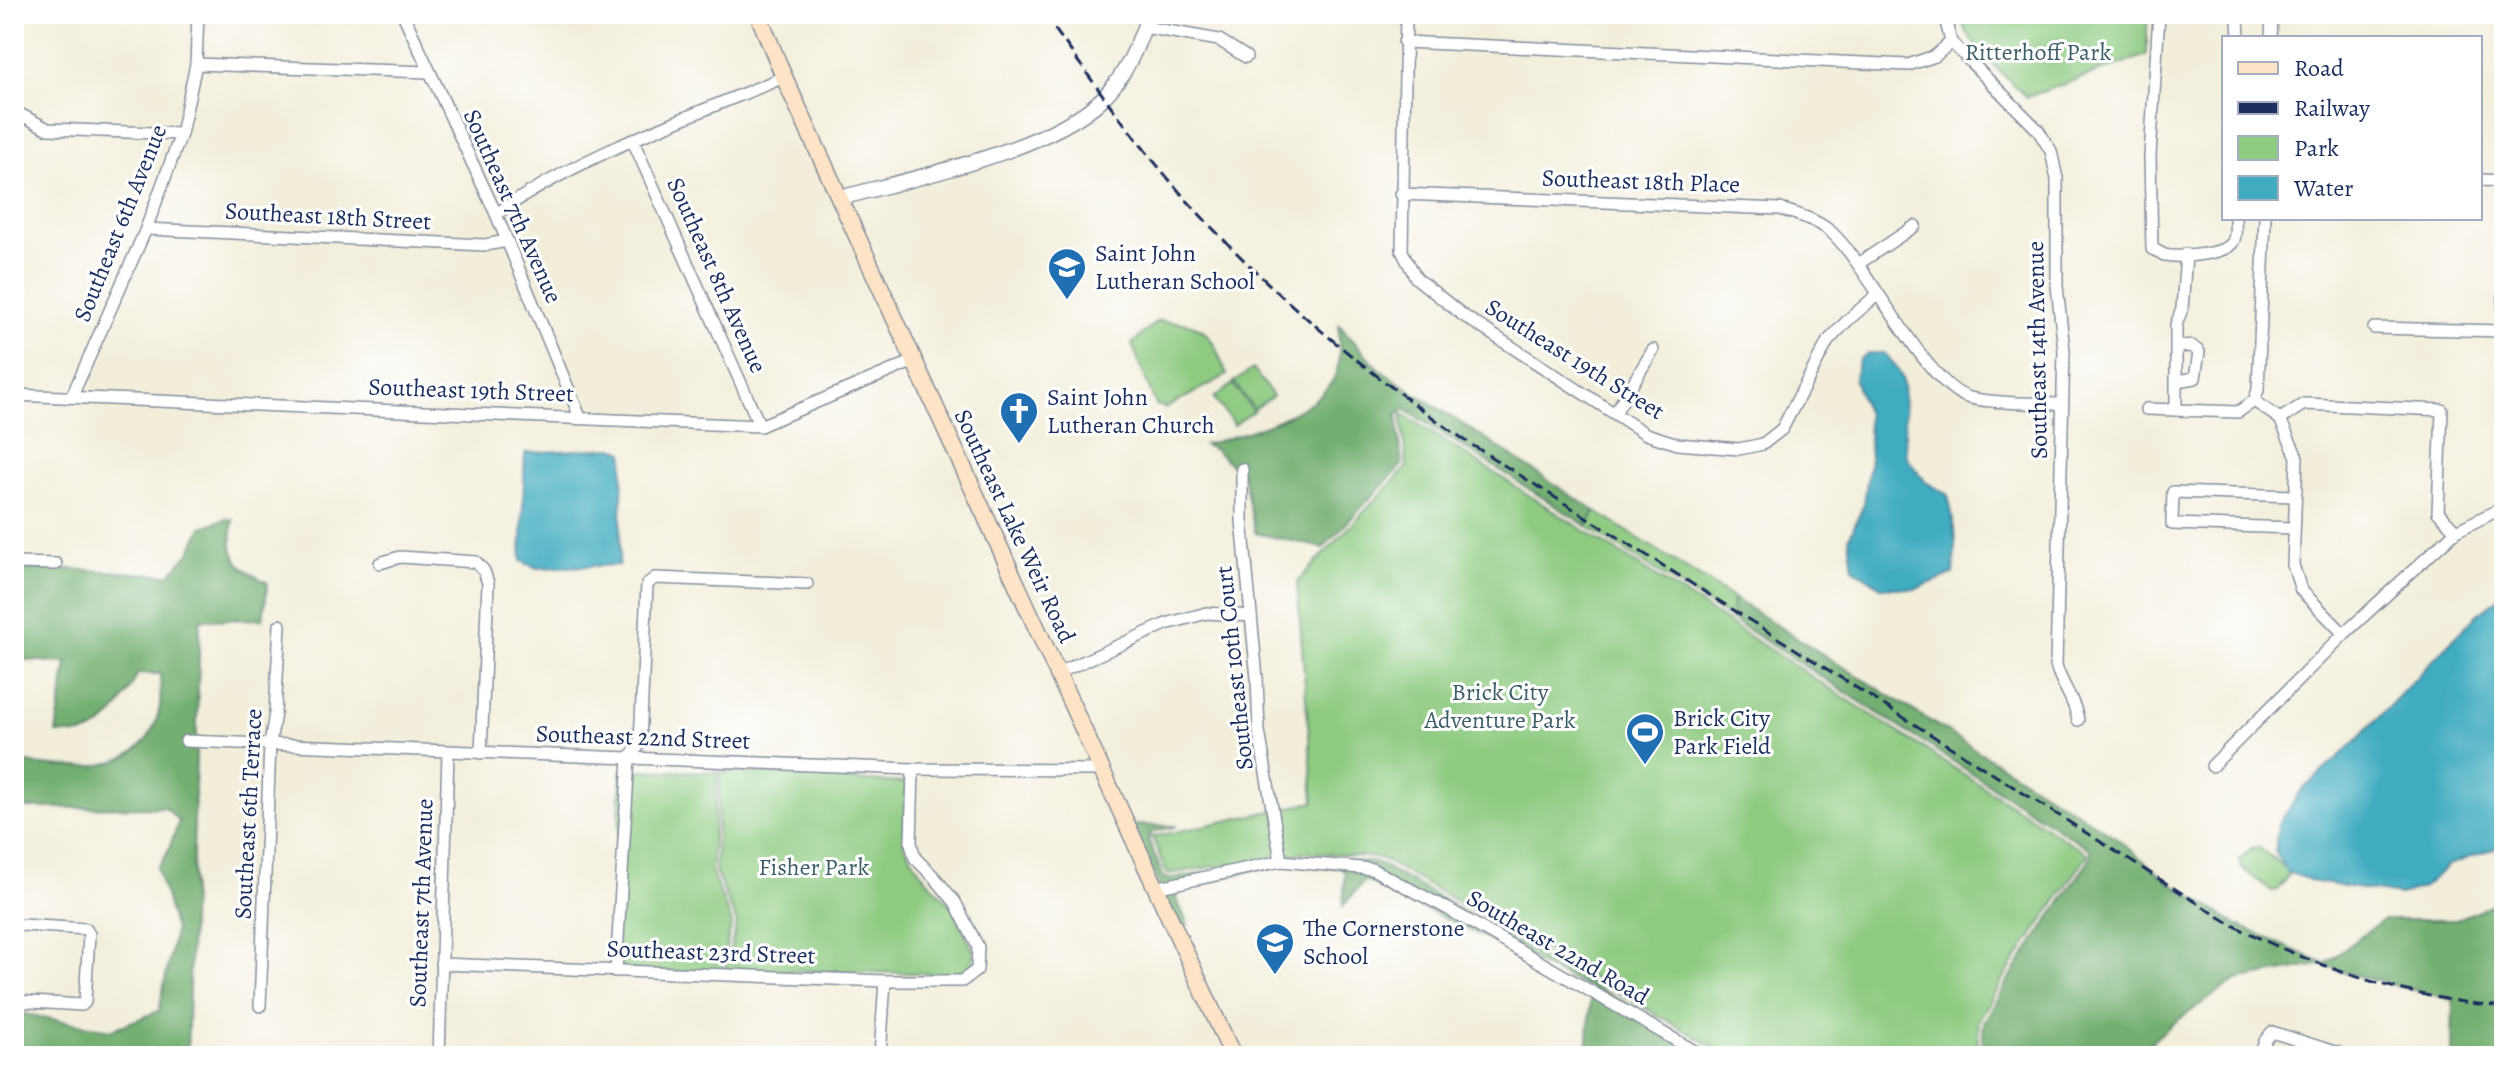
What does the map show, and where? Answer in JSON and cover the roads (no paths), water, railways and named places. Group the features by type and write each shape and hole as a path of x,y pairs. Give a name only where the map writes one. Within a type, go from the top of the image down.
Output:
{"main road":[{"name":"Southeast Lake Weir Road","path":"758,14 1099,770 1233,1056"}],"street":[{"name":"Southeast 6th Avenue","path":"72,396 146,229 181,134 196,64 198,14"},
{"name":"Southeast 7th Avenue","path":"403,14 496,214 580,417"},
{"name":"Southeast 19th Street","path":"1406,14 1402,251 1416,278 1464,316 1646,434 1678,444 1739,449 1763,444 1782,429 1828,341 1877,295"},
{"path":"1404,42 1908,65 1935,56 1951,42 1944,14"},
{"path":"2159,14 2150,156 2152,249 2163,255 2212,254 2231,246 2235,220"},
{"path":"2236,14 2239,36"},
{"path":"2271,36 2272,14"},
{"path":"840,198 988,156 1077,120 1104,97 1136,52 1146,20 1219,40 1246,57"},
{"name":"Southeast 14th Avenue","path":"1951,42 2038,130 2051,151 2057,179 2057,286 2064,351 2056,665 2060,681 2076,703 2078,720"},
{"path":"196,64 428,72"},
{"path":"496,214 535,187 633,141 784,77"},
{"path":"14,111 48,129 181,134"},
{"name":"Southeast 8th Avenue","path":"633,141 760,426"},
{"path":"2482,180 2504,181"},
{"name":"Southeast 18th Place","path":"1401,194 1780,209 1804,216 1830,230 1947,386 1969,398 2062,404"},
{"path":"2146,409 2238,412 2254,401 2258,390 2265,220"},
{"path":"1858,264 1915,226"},
{"name":"Southeast 18th Street","path":"146,229 485,245 507,241"},
{"path":"2176,410 2176,325 2182,309 2186,254"},
{"path":"2374,328 2503,331 2504,290"},
{"path":"2177,381 2190,380 2197,375 2199,352 2192,346 2178,347"},
{"path":"1615,413 1653,350"},
{"name":"Southeast 19th Street","path":"14,395 760,426 914,361"},
{"path":"2254,401 2280,419 2297,457 2293,565 2301,590 2344,634"},
{"path":"2280,419 2304,404 2442,410 2438,512 2456,531"},
{"name":"Southeast 10th Court","path":"1242,469 1242,520 1259,731 1281,861"},
{"path":"2294,528 2172,524 2173,492 2295,496"},
{"path":"2212,766 2344,634 2456,531 2504,507"},
{"path":"380,563 400,557 476,562 484,571 488,583 481,753"},
{"path":"14,563 56,564"},
{"path":"616,971 629,758 640,744 647,584 655,578 807,584"},
{"path":"1056,674 1166,624 1207,613 1251,616"},
{"name":"Southeast 6th Terrace","path":"260,1006 270,744 280,625"},
{"name":"Southeast 22nd Street","path":"186,741 913,769 1099,770"},
{"name":"Southeast 7th Avenue","path":"439,1056 448,752"},
{"name":"Southeast 23rd Street","path":"441,964 885,981 962,981 977,970 978,947 955,902 915,858 911,843 913,769"},
{"name":"Southeast 22nd Road","path":"1155,888 1281,861 1372,869 1448,909 1703,1056"},
{"path":"14,928 22,925 86,929 89,934 85,1002 82,1005 14,1001"},
{"path":"880,1056 885,981"},
{"path":"2260,1056 2272,1032 2347,1056"}],"water":[{"path":"1868,353 1884,353 1897,367 1903,381 1906,456 1925,481 1948,495 1954,524 1953,574 1916,589 1881,587 1853,568 1849,538 1864,504 1870,458 1867,415 1854,379 1859,360"},
{"path":"613,448 624,452 619,565 537,568 521,561 525,453"},
{"path":"2504,594 2504,845 2446,866 2422,888 2400,895 2316,882 2287,872 2275,852 2278,825 2300,792 2355,742 2475,616"}],"railway":[{"path":"1044,14 1153,160 1226,242 1283,297 1343,348 1469,443 2229,923 2295,954 2362,978 2432,996 2504,1007"}],"place":[{"name":"Saint John Lutheran School","path":"1067,301"},
{"name":"Saint John Lutheran Church","path":"1019,445"},
{"name":"Brick City Park Field","path":"1645,766"},
{"name":"The Cornerstone School","path":"1275,976"}],"park label":[{"name":"Ritterhoff Park","path":"2038,52"},
{"name":"Brick City Adventure Park","path":"1500,706"},
{"name":"Fisher Park","path":"814,867"}]}
